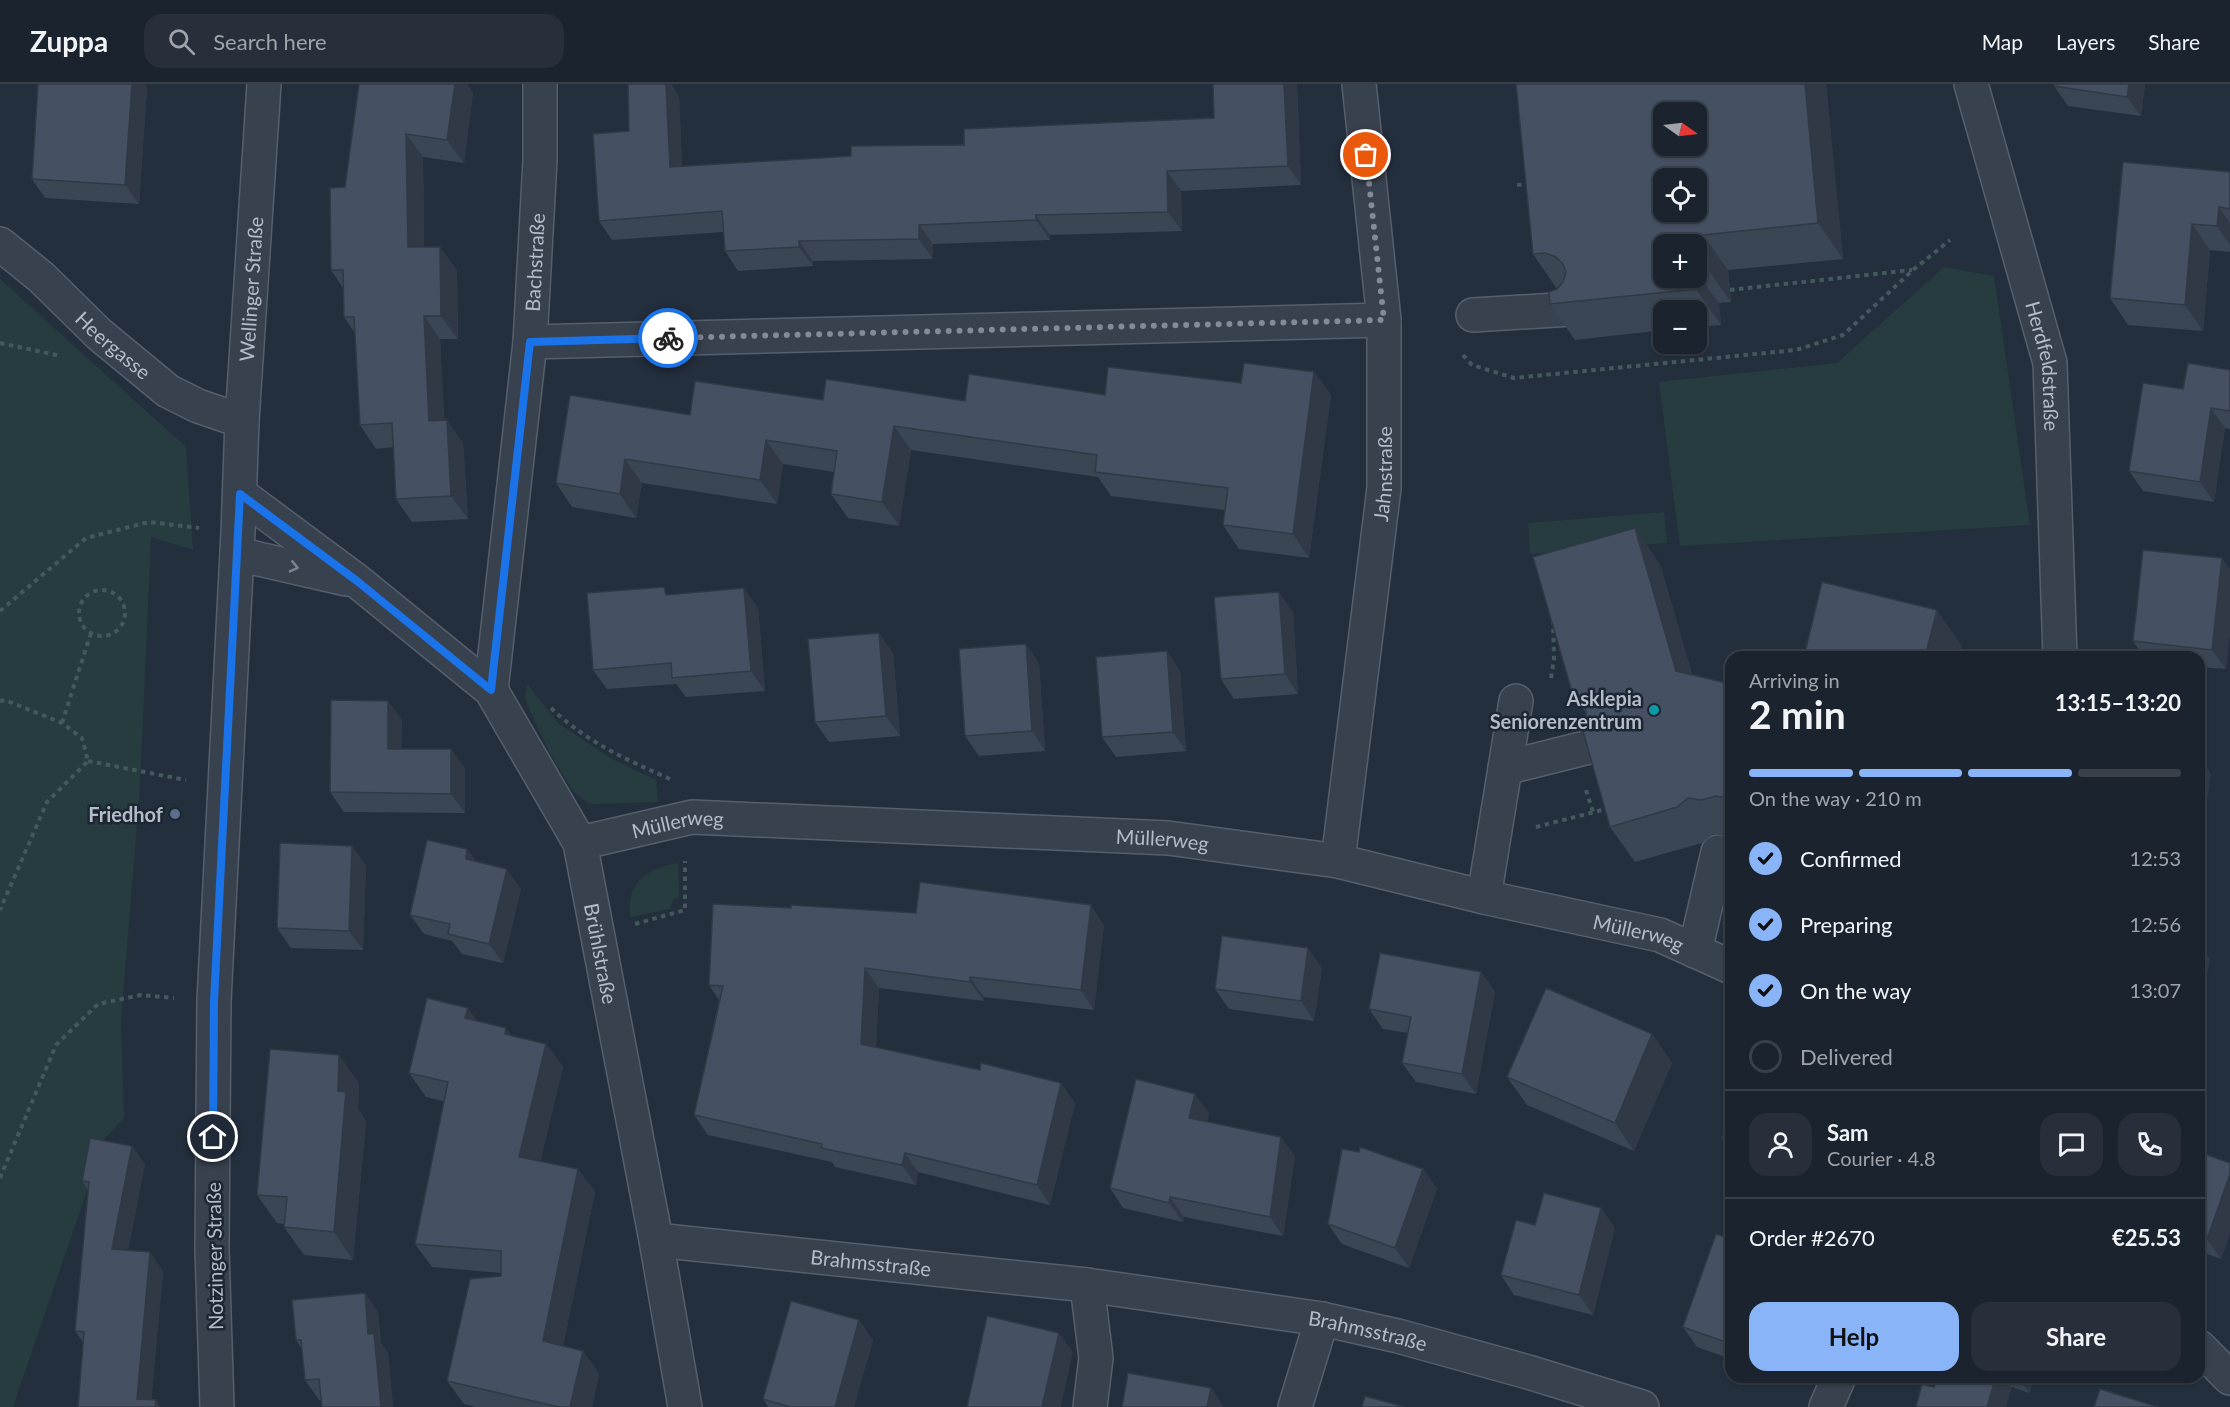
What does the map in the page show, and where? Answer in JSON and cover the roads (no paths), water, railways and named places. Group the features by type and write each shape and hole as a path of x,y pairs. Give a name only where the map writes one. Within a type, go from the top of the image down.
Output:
{"street":[{"name":"Wellinger Straße","path":"240,494 242,421 264,84"},
{"name":"Bachstraße","path":"491,690 530,342 540,160 540,84"},
{"name":"Jahnstraße","path":"1338,861 1384,488 1384,320 1359,84"},
{"name":"Herdfeldstraße","path":"1971,84 2050,363 2060,651"},
{"name":"Heergasse","path":"0,244 41,277 99,334 168,391 198,406 242,421"},
{"path":"1473,315 1572,309"},
{"path":"530,342 1384,320"},
{"name":"Brühlstraße","path":"240,494 357,581 491,690 580,843 656,1240 685,1407"},
{"name":"Notzinger Straße","path":"217,1407 212,1249 214,1001 240,494"},
{"name":"Brühlstraße","path":"237,543 357,581"},
{"path":"1484,897 1516,701"},
{"path":"1505,768 1593,746"},
{"name":"Müllerweg","path":"580,843 692,817 1168,838 1338,861 1484,897 1660,934 1725,964"},
{"path":"1695,951 1719,904 1718,852"},
{"name":"Brahmsstraße","path":"656,1240 1087,1285 1322,1319 1398,1336 1642,1407"},
{"path":"1087,1285 1096,1358 1090,1407"},
{"path":"1295,1407 1322,1319"},
{"path":"2205,1353 2230,1378"},
{"path":"1826,1407 1836,1383"}],"place":[{"name":"Asklepia Seniorenzentrum","path":"1654,710"},
{"name":"Friedhof","path":"175,814"}]}
